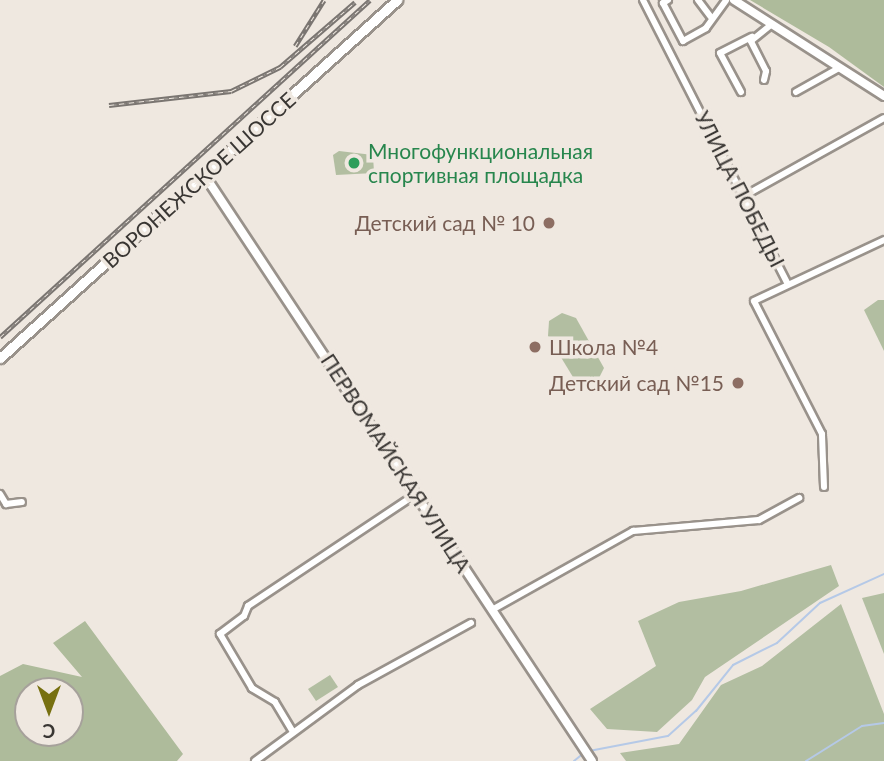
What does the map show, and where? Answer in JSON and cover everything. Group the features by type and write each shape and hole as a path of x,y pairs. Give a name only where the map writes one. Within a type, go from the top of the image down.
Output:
{"main road":[{"name":"ВОРОНЕЖСКОЕ ШОССЕ","path":"0,358 205,176 397,0"}],"street":[{"name":"УЛИЦА ПОБЕДЫ","path":"643,0 788,284 884,240"},
{"path":"668,0 663,3 683,41 706,28 711,17 726,0"},
{"path":"698,0 711,17"},
{"path":"734,0 884,96"},
{"path":"741,92 720,53 772,24"},
{"path":"752,37 766,71 764,80"},
{"path":"796,92 839,68"},
{"path":"744,196 884,118"},
{"name":"ПЕРВОМАЙСКАЯ УЛИЦА","path":"205,176 592,761"},
{"path":"788,284 754,301 822,434 824,487"},
{"path":"0,494 6,504 22,502"},
{"path":"293,732 275,702 252,688 220,634 244,616 248,606 416,494"},
{"path":"492,610 633,531 760,520 799,498"},
{"path":"255,761 358,685 471,623"}],"green space":[{"path":"750,0 884,0 884,87 829,47"},
{"name":"Многофункциональная спортивная площадка","path":"339,151 373,155 374,173 336,175 333,155"},
{"path":"878,300 884,300 884,351 864,310"},
{"path":"562,313 576,318 604,368 595,386 576,382 548,336 549,321"},
{"path":"831,565 839,586 705,677 692,700 657,732 607,729 590,709 656,666 638,621 679,602 741,591"},
{"path":"884,593 884,654 862,598"},
{"path":"841,604 884,714 884,761 626,761 620,753 679,744 721,685 762,666"},
{"path":"85,621 183,754 177,761 0,761 0,676 23,664 82,677 53,643"},
{"path":"330,675 338,687 316,701 308,689"}],"waterway":[{"path":"589,751 668,736 696,711 733,665 777,643 820,603 884,574"},
{"path":"806,761 862,726 884,723"},
{"path":"574,761 584,753"}],"railway":[{"path":"295,46 324,0"},
{"path":"0,337 370,0"},
{"path":"109,105 231,91 280,67 355,2"}],"place":[{"name":"Многофункциональная спортивная площадка","path":"354,163"},
{"name":"Детский сад № 10","path":"549,223"},
{"name":"Школа №4","path":"535,347"},
{"name":"Детский сад №15","path":"738,383"}]}
